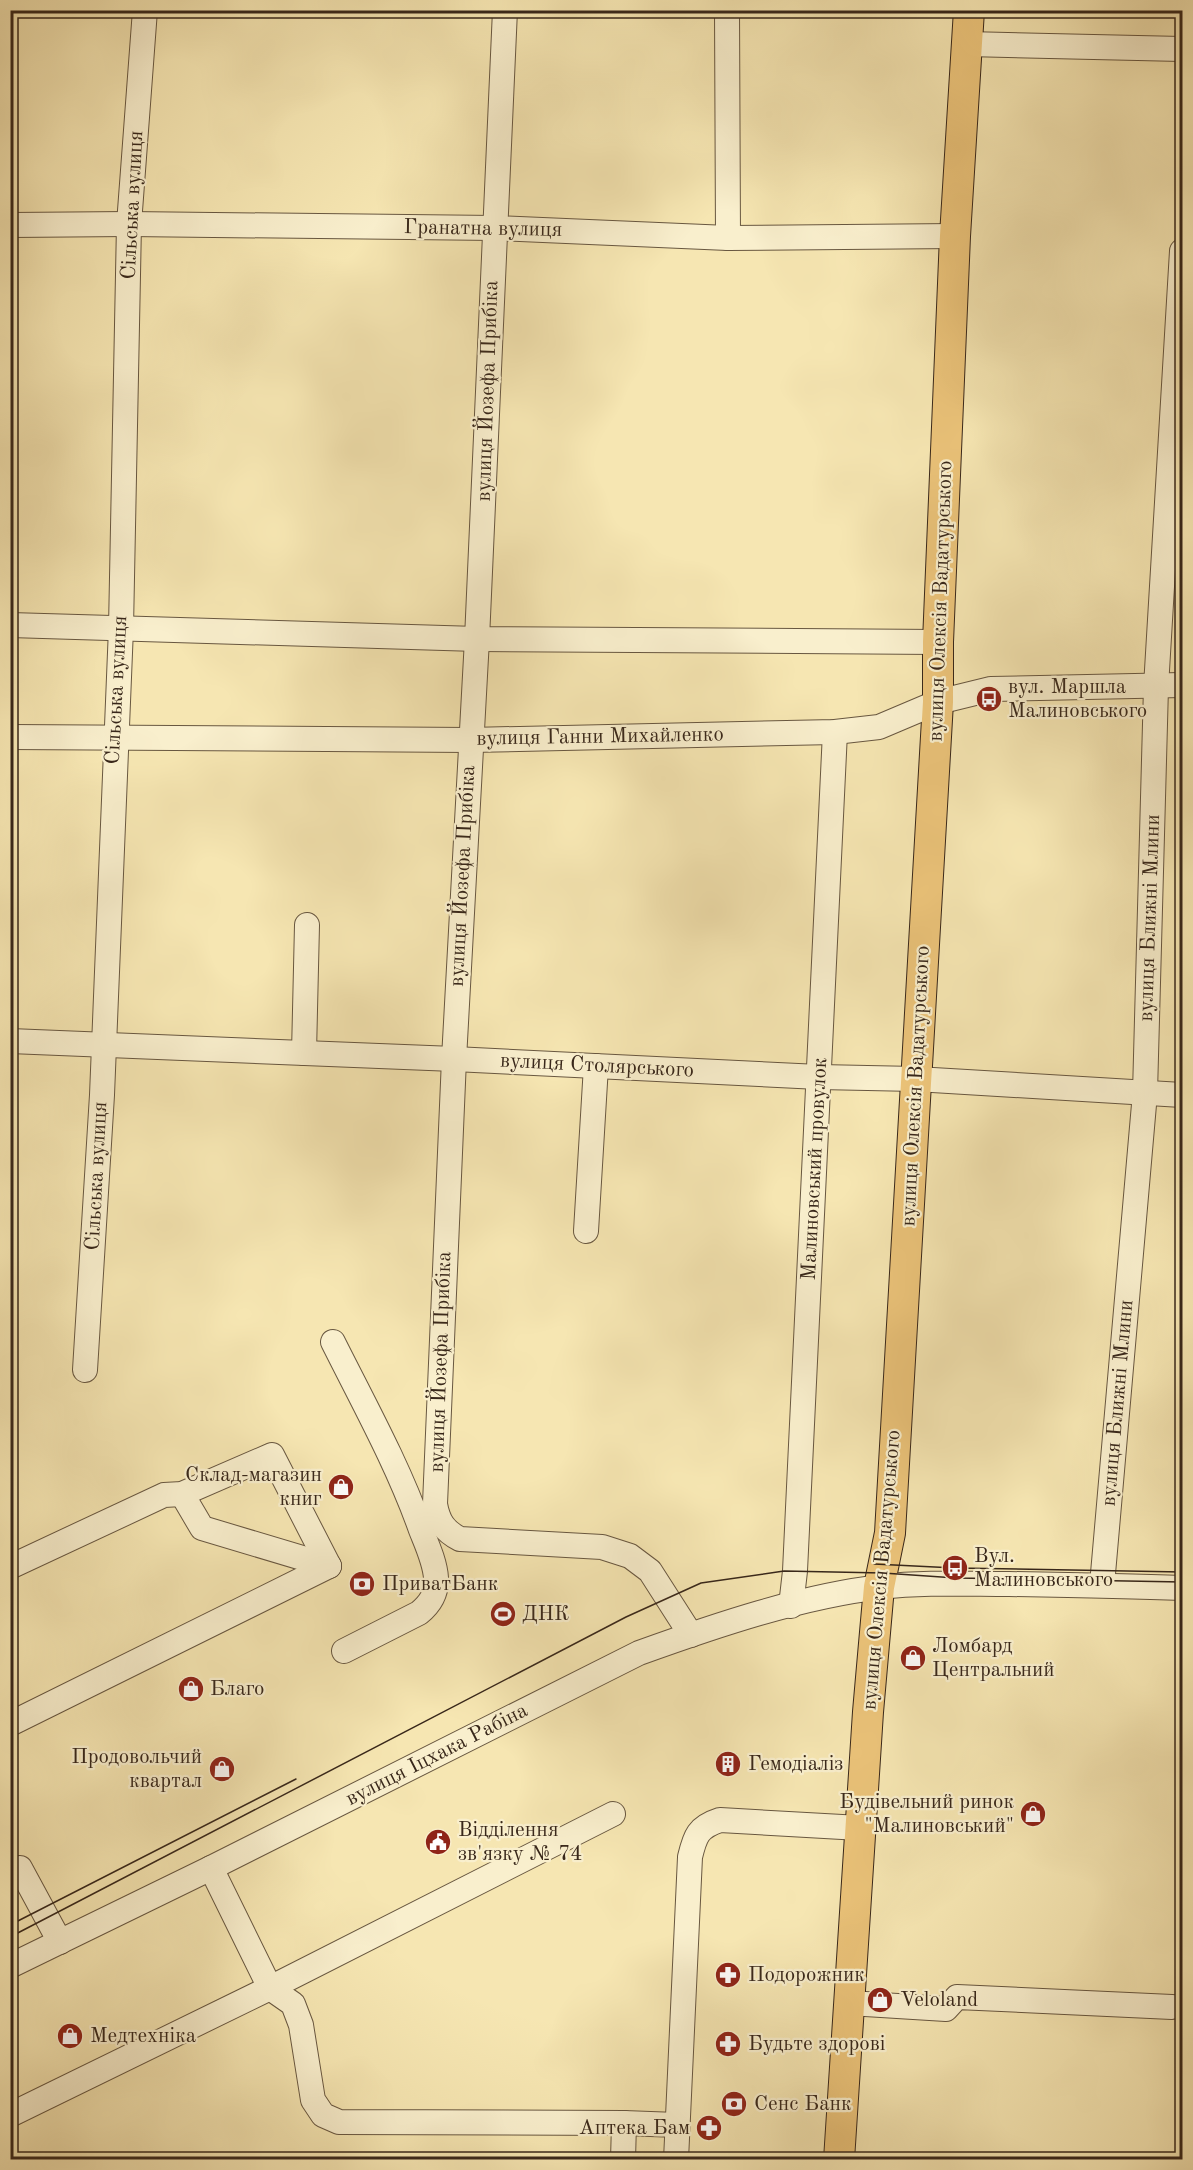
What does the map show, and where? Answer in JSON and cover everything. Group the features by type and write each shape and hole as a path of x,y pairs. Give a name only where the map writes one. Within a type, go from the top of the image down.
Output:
{"main road":[{"name":"вулиця Олексія Вадатурського","path":"839,2160 860,1828 879,1587 890,1533 938,702 938,642 955,236 969,10"}],"street":[{"name":"Сільська вулиця","path":"85,1370 103,1046 121,627 129,224 146,10"},
{"name":"вулиця Йозефа Прибіка","path":"437,1528 435,1504 454,1059 477,639 505,10"},
{"path":"727,10 728,238"},
{"path":"967,44 1182,49"},
{"name":"Гранатна вулиця","path":"10,225 495,228 728,238 955,236"},
{"name":"вулиця Ближні Млини","path":"1102,1585 1145,1093 1156,687 1182,251"},
{"path":"10,625 477,639 938,642"},
{"name":"вулиця Ганни Михайленко","path":"10,737 470,740 835,732 879,727 938,702 991,689 1182,686"},
{"name":"Малиновський провулок","path":"791,1606 795,1571 835,732"},
{"path":"304,1053 307,925"},
{"name":"вулиця Столярського","path":"10,1041 819,1077 916,1079 1182,1095"},
{"path":"586,1232 596,1066"},
{"path":"333,1342 407,1489 437,1528 460,1539 602,1547 630,1556 650,1571 691,1635"},
{"path":"10,1567 164,1495 182,1494 272,1455 329,1566"},
{"path":"182,1494 202,1528 329,1566"},
{"path":"344,1651 419,1614 429,1605 435,1594 436,1579 432,1561 437,1528"},
{"path":"10,1724 329,1566"},
{"name":"вулиця Іцхака Рабіна","path":"10,1966 212,1869 639,1653 691,1635 827,1596 879,1587 924,1583 1182,1588"},
{"path":"10,2115 270,1988 613,1814"},
{"path":"676,2160 690,1857 693,1842 699,1831 707,1824 720,1820 860,1828"},
{"path":"10,1873 20,1868 60,1942"},
{"path":"212,1869 270,1988 293,2004 301,2025 313,2100 323,2115 339,2122 678,2125"},
{"path":"849,2003 946,2009 957,1997 1172,2007"},
{"path":"623,2160 624,2123"}],"tram line":[{"path":"874,1564 955,1568 1182,1572"},
{"path":"10,1937 626,1617 701,1583 784,1571 883,1573 956,1578 1182,1582"},
{"path":"10,1925 296,1779"}],"place":[{"name":"вул. Маршла Малиновського","path":"989,699"},
{"name":"Склад-магазин книг","path":"341,1487"},
{"name":"Вул. Малиновського","path":"955,1568"},
{"name":"ПриватБанк","path":"362,1584"},
{"name":"ДНК","path":"503,1614"},
{"name":"Ломбард Центральний","path":"913,1658"},
{"name":"Благо","path":"191,1689"},
{"name":"Гемодіаліз","path":"728,1764"},
{"name":"Продовольчий квартал","path":"222,1769"},
{"name":"Будівельний ринок \"Малиновський\"","path":"1033,1814"},
{"name":"Відділення зв'язку № 74","path":"438,1842"},
{"name":"Подорожник","path":"728,1975"},
{"name":"Veloland","path":"880,2000"},
{"name":"Медтехніка","path":"70,2036"},
{"name":"Будьте здорові","path":"728,2044"},
{"name":"Сенс Банк","path":"734,2104"},
{"name":"Аптека Бам","path":"709,2128"}]}
